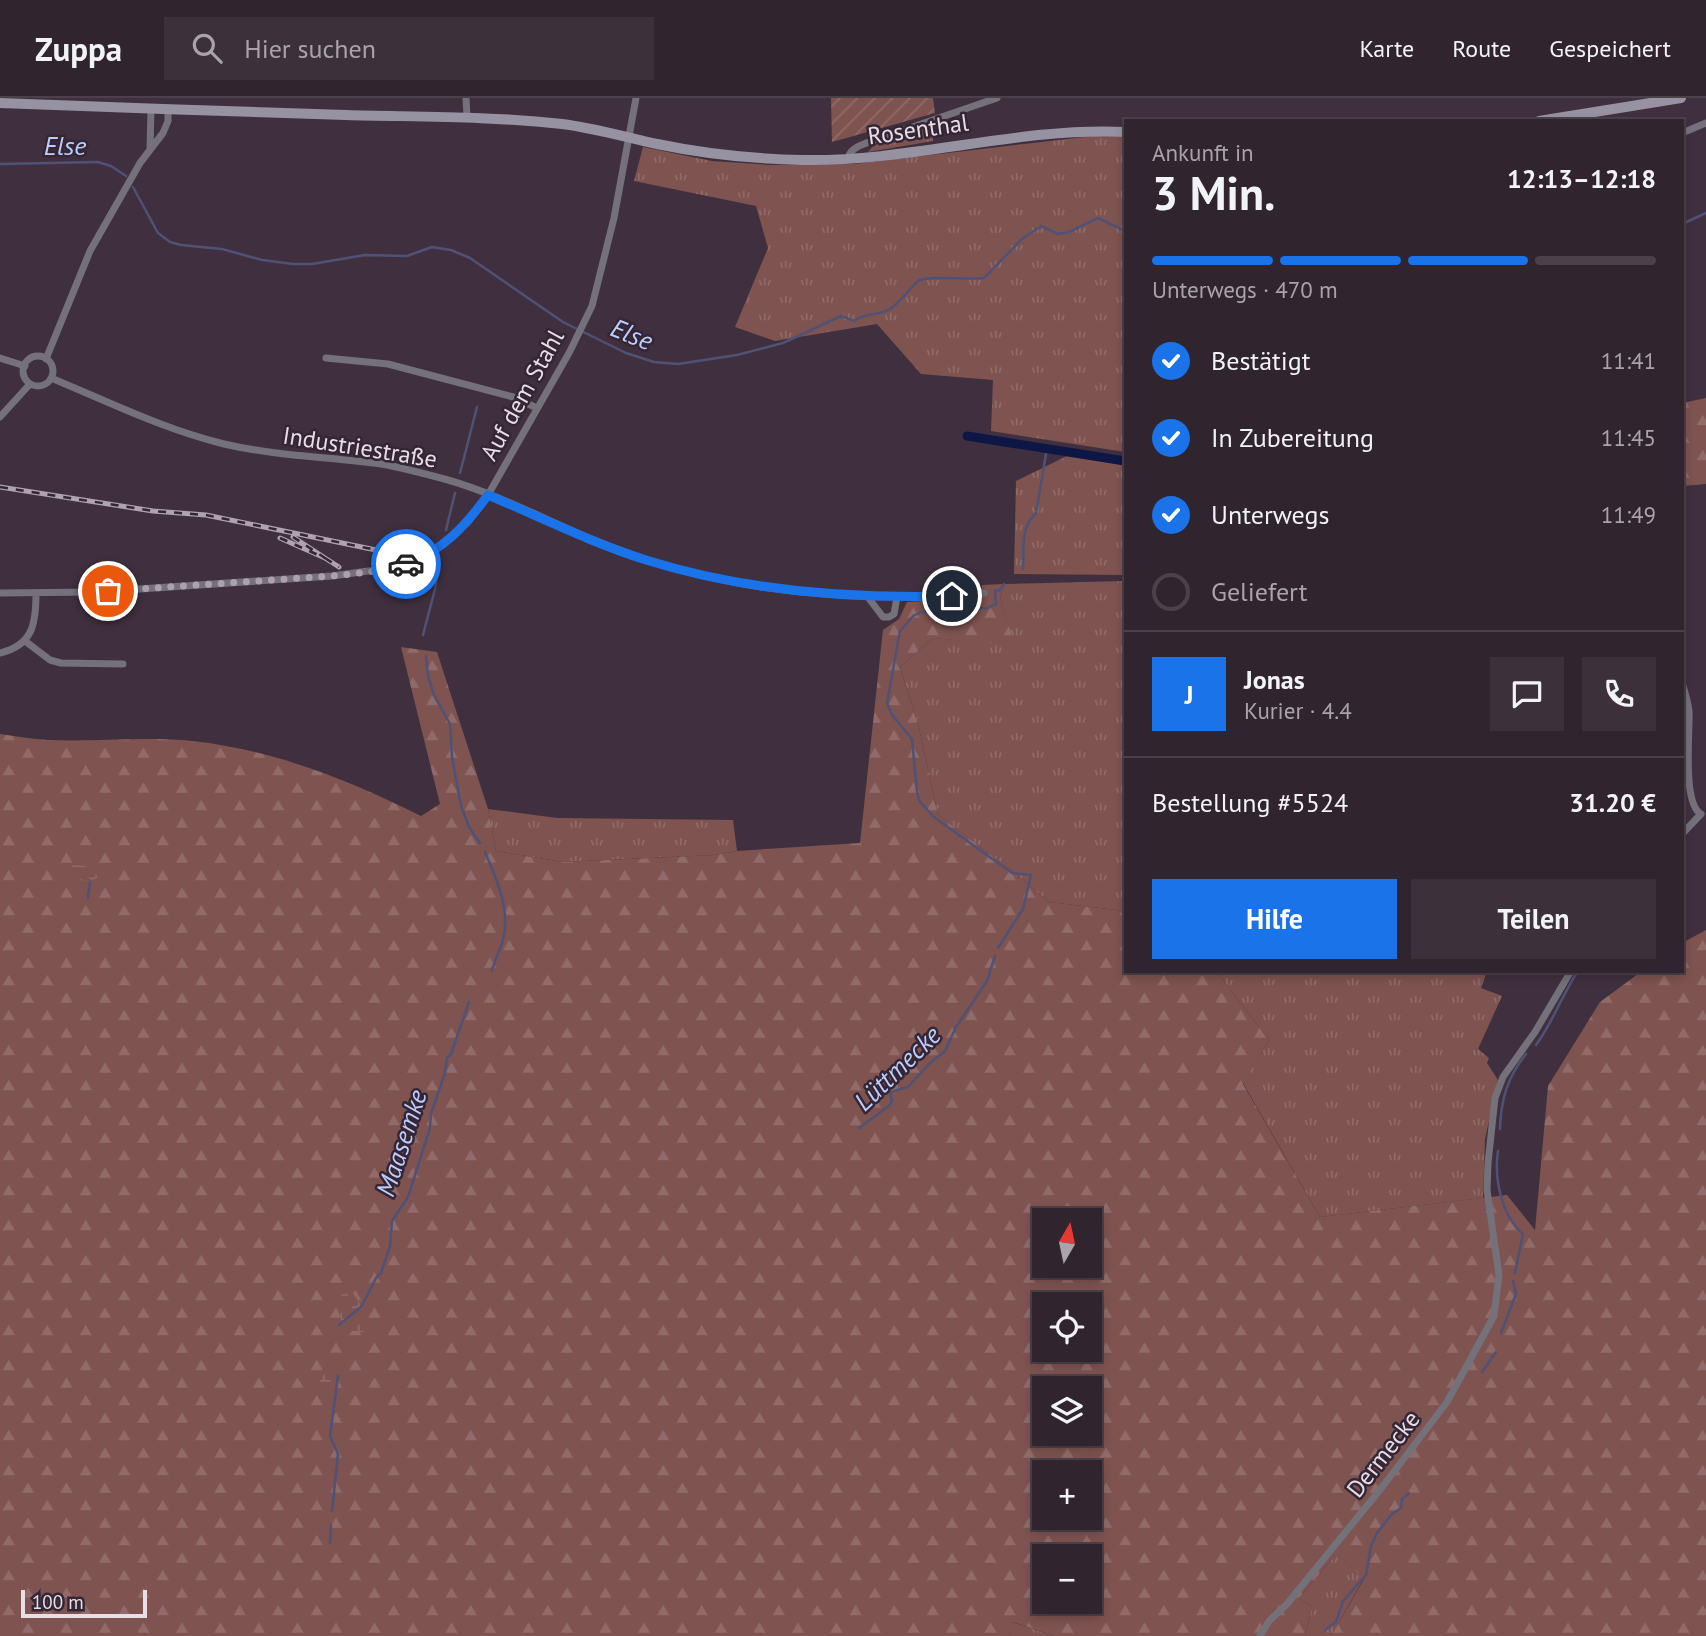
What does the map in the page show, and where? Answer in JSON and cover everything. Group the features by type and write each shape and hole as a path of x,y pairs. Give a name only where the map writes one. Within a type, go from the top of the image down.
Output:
{"main road":[{"path":"1551,119 1681,98"},
{"name":"Rosenthal","path":"0,103 467,117 563,124 738,157 848,159 991,140 1122,132"}],"street":[{"path":"466,98 467,117"},
{"name":"Auf dem Stahl","path":"0,593 155,588 332,576 410,563 438,548 468,522 488,495 592,306 606,257 636,98"},
{"path":"848,159 854,148 997,98"},
{"path":"150,150 151,109"},
{"path":"46,359 90,251 140,163 168,121 168,110"},
{"path":"1684,132 1706,123"},
{"path":"34,357 46,359 53,368 51,378 39,386 30,384 24,376 25,366 34,357"},
{"path":"0,358 25,366"},
{"path":"326,358 388,364 513,397 537,408"},
{"name":"Industriestraße","path":"51,378 130,413 194,436 259,450 406,469 451,481 619,550 728,580 773,588 867,596 984,593"},
{"path":"0,417 30,384"},
{"path":"0,653 19,647 24,642 34,622 36,593"},
{"path":"867,596 883,617 894,614 897,597"},
{"path":"24,642 50,660 61,663 123,664"},
{"path":"1684,691 1689,710 1685,739 1687,769 1694,807 1696,812 1703,815 1684,832"},
{"name":"Dermecke","path":"1260,1636 1269,1621 1287,1604 1383,1486 1447,1402 1494,1316 1499,1275 1487,1191 1495,1098 1503,1077 1535,1032 1570,973"}],"green space":[{"path":"831,98 933,98 935,113 832,142"},
{"path":"931,122 933,141 868,152 873,146"},
{"path":"1093,136 1124,137 1124,452 991,431 993,380 921,374 877,324 775,341 735,327 768,248 756,206 634,181 643,147 712,161 770,165 854,164"},
{"path":"1706,398 1706,484 1684,486 1684,403"},
{"path":"1067,456 1124,465 1124,575 1014,574 1016,481"},
{"path":"1124,581 1124,911 1049,902 938,815 919,728 900,667 933,638 1014,645 1000,597 1005,584"},
{"path":"1005,584 1000,597 1015,646 933,638 900,667 919,728 938,815 1049,902 1124,911 1124,973 1218,973 1269,1040 1243,1084 1320,1217 1507,1195 1535,1230 1548,1086 1600,1002 1639,973 1684,973 1684,942 1706,930 1706,1636 1331,1636 1364,1579 1337,1553 1299,1598 1312,1607 1305,1636 1054,1636 1013,1622 1010,1636 0,1636 0,734 48,740 157,739 223,745 310,768 421,816 440,804 401,647 437,652 488,809 496,851 563,862 714,855 737,851 860,843 883,630 899,619 907,602 979,598 982,585"},
{"path":"488,809 557,818 733,820 737,851 714,855 563,862 496,851"},
{"path":"64,863 90,867 98,877 90,882 73,877"},
{"path":"1218,973 1486,973 1481,988 1502,996 1478,1049 1489,1058 1487,1063 1498,1080 1485,1139 1483,1198 1320,1217 1243,1083 1269,1040"},
{"path":"345,1291 352,1292 366,1312 364,1332 345,1332 335,1302"},
{"path":"326,1371 338,1376 335,1402 314,1391"},
{"path":"1337,1553 1364,1578 1331,1636 1305,1636 1312,1607 1299,1598"},
{"path":"1012,1622 1054,1636 1010,1636"}],"waterway":[{"name":"Else","path":"0,164 98,162 111,166 126,176"},
{"name":"Else","path":"133,187 158,233 170,242 222,249 262,260 293,264 312,264 365,255 407,256 432,247 451,250 470,258 563,322 626,353 654,362 678,364 737,355 783,343 841,316 854,321 886,311 922,279 984,278 1022,239 1041,226 1058,234 1069,232 1098,218 1124,231"},
{"name":"Else","path":"1684,223 1706,213"},
{"name":"Maasemke","path":"460,473 477,407"},
{"name":"Lüttmecke","path":"967,436 1124,461"},
{"name":"Lüttmecke","path":"1023,569 1025,532 1036,513 1047,448"},
{"name":"Maasemke","path":"446,530 455,493"},
{"name":"Maasemke","path":"423,635 439,563"},
{"name":"Lüttmecke","path":"998,948 1023,909 1031,875 1012,873 934,817 920,802 912,739 892,715 887,703 900,631 913,616 921,612 987,608 996,604 995,590 999,591 1004,584"},
{"name":"Maasemke","path":"426,656 434,695 450,724 452,757 461,806 469,827 480,843"},
{"name":"Maasemke","path":"485,852 501,894 505,917 502,943 492,971"},
{"path":"88,898 90,882"},
{"name":"Lüttmecke","path":"859,1128 889,1106 892,1101 890,1092 908,1087 945,1051 956,1027 987,981 995,956"},
{"name":"Dermecke","path":"1536,1045 1577,973"},
{"name":"Maasemke","path":"339,1325 362,1306 381,1273 390,1246 392,1221 408,1197 430,1128 431,1114 445,1073 447,1058 451,1054 469,1002"},
{"name":"Dermecke","path":"1500,1129 1506,1089 1526,1054"},
{"name":"Dermecke","path":"1498,1151 1498,1184 1504,1207 1523,1234 1515,1273"},
{"name":"Dermecke","path":"1501,1333 1516,1294 1513,1281"},
{"name":"Dermecke","path":"1482,1372 1496,1352"},
{"path":"332,1511 338,1454 330,1436 338,1376"},
{"name":"Dermecke","path":"1325,1630 1336,1622 1343,1601 1366,1575 1371,1546 1377,1533 1392,1514 1401,1508 1402,1499 1409,1493"},
{"path":"330,1543 331,1525"}],"railway":[{"path":"0,487 153,511 206,515 381,551"},
{"path":"280,538 325,558 293,537"},
{"path":"325,558 339,567"}],"way so far":[{"path":"108,591 332,576 370,572 406,564"}],"route":[{"path":"406,564 425,556 453,536 468,522 488,495 619,550 728,580 800,592 886,597 952,596"}]}
